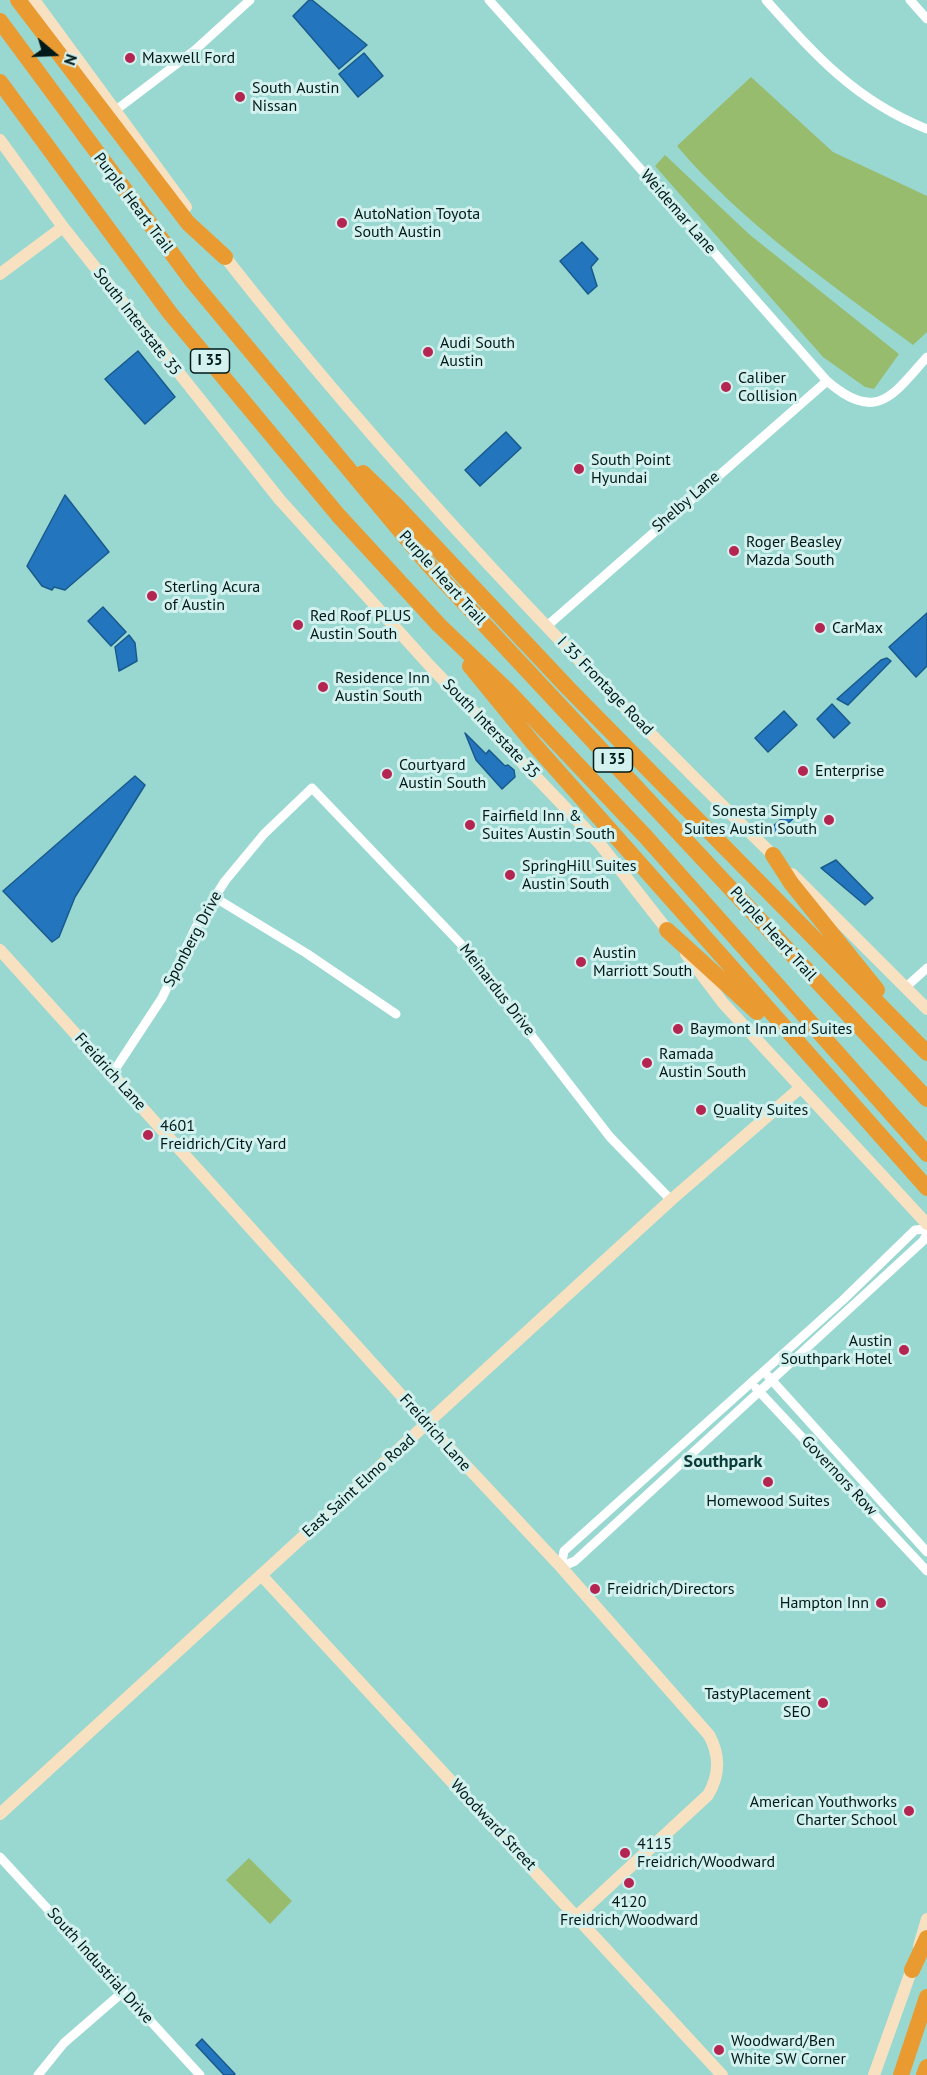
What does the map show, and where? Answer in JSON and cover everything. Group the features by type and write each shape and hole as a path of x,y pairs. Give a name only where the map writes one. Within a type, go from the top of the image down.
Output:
{"highway":[{"path":"18,0 188,223 225,257"},
{"name":"Purple Heart Trail","path":"0,21 193,282 426,562 927,1099"},
{"name":"Purple Heart Trail","path":"0,82 170,313 309,482 439,625 507,690 646,837 927,1154"},
{"path":"303,417 396,505 568,688 927,1053"},
{"path":"439,625 532,743 927,1188"},
{"path":"773,855 791,883 883,998 927,1059"},
{"path":"667,930 927,1167"},
{"path":"912,1970 927,1938"},
{"path":"901,2075 927,1997"},
{"path":"924,2075 927,2067"}],"street":[{"path":"34,0 225,257"},
{"path":"116,110 195,50 250,0"},
{"name":"Weidemar Lane","path":"489,0 827,381 841,393 861,402 880,401 894,395 927,357"},
{"path":"766,0 820,61 857,92 895,116 927,129"},
{"path":"910,0 927,20"},
{"name":"South Interstate 35","path":"0,140 63,227 280,500 430,666 600,844 723,1003 927,1227"},
{"path":"0,274 63,227"},
{"name":"I 35 Frontage Road","path":"225,257 313,367 442,513 547,626 773,855"},
{"name":"Shelby Lane","path":"547,626 827,381"},
{"name":"Sponberg Drive","path":"112,1074 162,998 214,897 254,844 312,788"},
{"name":"Meinardus Drive","path":"312,788 460,943 610,1137 671,1200"},
{"path":"773,855 927,1009"},
{"path":"214,897 306,953 396,1014"},
{"name":"Freidrich Lane","path":"0,950 427,1424 561,1567 705,1729 713,1741 717,1759 716,1778 704,1799 577,1916"},
{"path":"906,987 927,968"},
{"name":"East Saint Elmo Road","path":"0,1814 671,1200 800,1088"},
{"path":"561,1567 564,1551 843,1300 915,1230 927,1227"},
{"path":"561,1567 575,1561 851,1309 927,1234"},
{"path":"843,1300 851,1309"},
{"name":"Governors Row","path":"763,1371 927,1552"},
{"name":"Governors Row","path":"750,1382 927,1571"},
{"name":"Woodward Street","path":"262,1576 722,2075"},
{"name":"South Industrial Drive","path":"0,1857 200,2075"},
{"path":"874,2075 912,1970 927,1918"},
{"path":"38,2075 64,2043 123,1991"}],"green space":[{"path":"751,77 833,152 927,196 927,332 913,345 759,227 730,201 677,146"},
{"path":"665,155 750,235 899,354 874,389 865,387 823,357 655,166"},
{"path":"249,1858 292,1901 270,1924 226,1880"}],"water":[{"path":"309,0 312,0 367,45 339,69 293,16"},
{"path":"364,53 383,76 358,97 339,74"},
{"path":"582,242 598,259 591,267 597,286 588,294 560,261"},
{"path":"138,351 175,397 145,424 105,379"},
{"path":"506,432 521,448 480,486 465,470"},
{"path":"65,495 109,552 65,590 54,587 52,590 42,586 27,566"},
{"path":"103,607 126,632 111,646 88,621"},
{"path":"927,613 927,666 916,677 889,647"},
{"path":"129,635 135,643 137,661 119,671 115,647"},
{"path":"887,658 891,661 848,705 837,699 881,660"},
{"path":"832,704 850,723 834,738 817,719"},
{"path":"784,711 797,725 768,752 755,738"},
{"path":"465,733 486,754 489,750 505,766 508,765 514,770 515,777 502,789 476,760"},
{"path":"135,776 145,785 75,897 59,937 52,942 3,891"},
{"path":"791,810 796,816 776,834 770,829"},
{"path":"836,860 873,898 865,905 821,868"},
{"path":"202,2039 235,2074 224,2075 196,2045"}],"place":[{"name":"Maxwell Ford","path":"130,58"},
{"name":"South Austin Nissan","path":"240,97"},
{"name":"AutoNation Toyota South Austin","path":"342,223"},
{"name":"Audi South Austin","path":"428,352"},
{"name":"Caliber Collision","path":"726,387"},
{"name":"South Point Hyundai","path":"579,469"},
{"name":"Roger Beasley Mazda South","path":"734,551"},
{"name":"Sterling Acura of Austin","path":"152,596"},
{"name":"Red Roof PLUS Austin South","path":"298,625"},
{"name":"CarMax","path":"820,628"},
{"name":"Residence Inn Austin South","path":"323,687"},
{"name":"Enterprise","path":"803,771"},
{"name":"Courtyard Austin South","path":"387,774"},
{"name":"Sonesta Simply Suites Austin South","path":"829,820"},
{"name":"Fairfield Inn & Suites Austin South","path":"470,825"},
{"name":"SpringHill Suites Austin South","path":"510,875"},
{"name":"Austin Marriott South","path":"581,962"},
{"name":"Baymont Inn and Suites","path":"678,1029"},
{"name":"Ramada Austin South","path":"647,1063"},
{"name":"Quality Suites","path":"701,1110"},
{"name":"4601 Freidrich/City Yard","path":"148,1135"},
{"name":"Austin Southpark Hotel","path":"904,1350"},
{"name":"Homewood Suites","path":"768,1482"},
{"name":"Freidrich/Directors","path":"595,1589"},
{"name":"Hampton Inn","path":"881,1603"},
{"name":"TastyPlacement SEO","path":"823,1703"},
{"name":"American Youthworks Charter School","path":"909,1811"},
{"name":"4115 Freidrich/Woodward","path":"625,1853"},
{"name":"4120 Freidrich/Woodward","path":"629,1883"},
{"name":"Woodward/Ben White SW Corner","path":"719,2050"}],"district":[{"name":"Southpark","path":"723,1462"}]}
